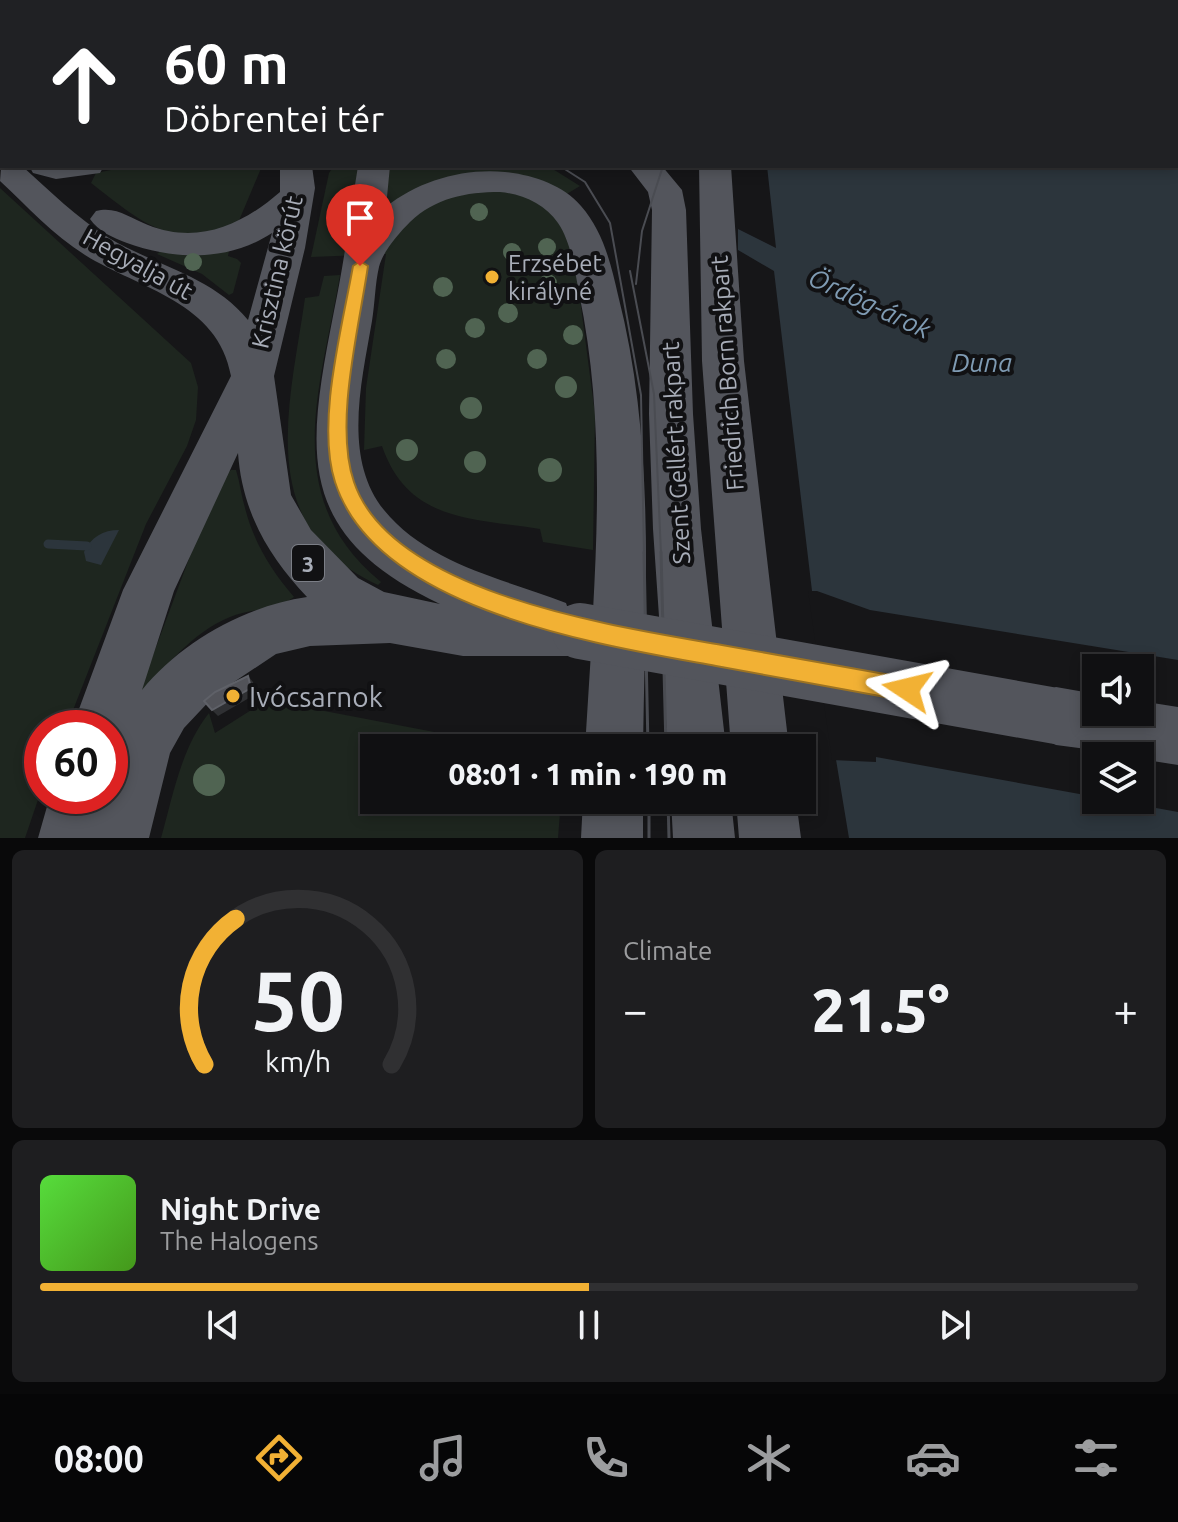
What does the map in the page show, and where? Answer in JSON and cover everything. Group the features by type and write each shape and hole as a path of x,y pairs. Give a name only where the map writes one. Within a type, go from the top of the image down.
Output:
{"main road":[{"name":"Hegyalja út","path":"5,168 92,243 166,278 204,302 225,320 237,336 252,378"},
{"path":"45,168 80,199 127,231 144,238 185,245 204,245 241,236 268,221 302,179"},
{"name":"3","path":"374,168 340,398 337,441 343,479 353,505 385,540 435,577 490,601 580,631 1178,736"},
{"name":"Friedrich Born rakpart","path":"715,168 723,361 759,734"},
{"name":"Szent Gellért rakpart","path":"652,169 665,190 669,210 671,414 677,529 696,734"},
{"name":"Krisztina körút","path":"252,378 283,265 302,179"},
{"path":"359,278 382,230 417,198 438,190 492,181 516,183 556,202 582,234 602,300 617,386 621,458 614,734"},
{"name":"3","path":"252,378 265,483 282,529 295,549 336,591 352,603 396,620 503,633 580,631"},
{"path":"107,710 149,590 252,378"},
{"path":"118,838 142,748 153,724 214,660 256,637 302,623 396,620"},
{"path":"69,838 75,814"},
{"path":"612,838 613,814"},
{"path":"702,814 704,838"},
{"path":"767,814 770,838"}],"shaded area":[{"path":"121,168 261,168 235,230 211,235 173,233 141,220 91,183 96,173"},
{"path":"333,168 551,168 580,186 545,207 560,222 573,246 595,414 593,550 543,542 540,529 445,512 425,503 408,489 393,471 382,446 364,450 366,388 386,254 311,257"},
{"path":"0,188 191,363 198,387 196,420 187,446 146,524 73,710 24,710 24,814 33,814 25,838 0,838"},
{"path":"230,245 228,256 241,263 233,293 229,295 202,274 157,254 164,248"},
{"path":"340,275 317,399 315,439 318,477 328,514 349,549 381,582 378,585 338,560 311,531 296,497 289,460 288,421 292,380 305,298 319,296 324,276"},
{"path":"236,470 258,544 294,597 280,604 230,617 203,632 179,652 137,698 196,540 225,475"},
{"path":"267,700 445,734 360,734 360,814 560,814 558,838 161,838 191,741 209,713 215,733"}],"water":[{"name":"Duna","path":"767,168 1178,168 1178,838 849,838 822,675 774,271 738,250 738,229 776,248"},
{"path":"119,530 101,565 86,561 84,552 94,538 108,531"}],"pier":[{"path":"808,591 817,591 870,610 1141,654 1082,654 1082,726 1154,726 1154,656 1178,660 1178,812 1154,808 1154,742 1082,742 1082,794 876,757 876,762 832,760"}],"building":[{"path":"248,676 251,688 212,710 204,701 215,692"}],"waterway":[{"path":"48,544 87,546"}],"tram line":[{"path":"563,168 585,182 610,223 641,395 644,554"},
{"path":"636,284 642,231 662,168"},
{"path":"630,271 654,394 661,554"},
{"path":"644,552 648,734"},
{"path":"661,552 666,734"},
{"path":"649,814 649,838"},
{"path":"668,814 669,838"}],"place":[{"name":"Erzsébet királyné","path":"492,277"},
{"name":"Ivócsarnok","path":"233,696"}],"route":[{"path":"360,266 340,398 337,441 343,479 353,505 375,531 403,556 462,590 580,631 907,689"}],"water label":[{"name":"Ördög-árok","path":"870,303"}]}
